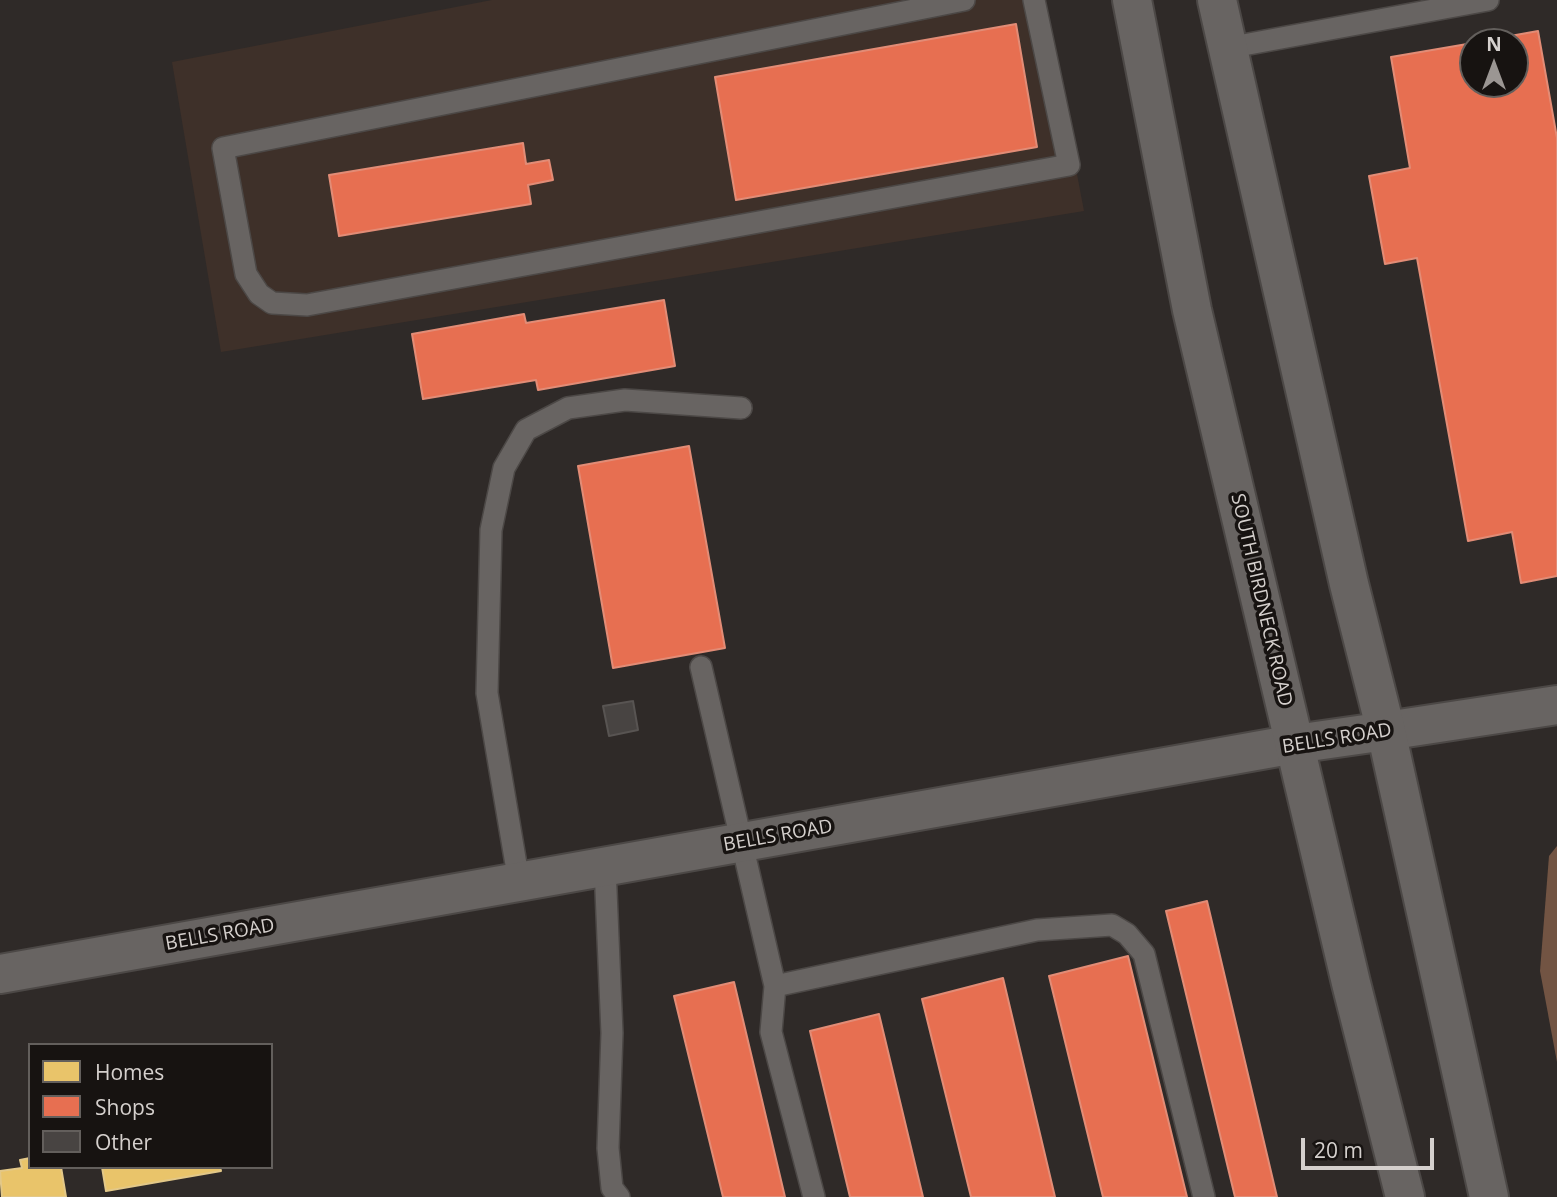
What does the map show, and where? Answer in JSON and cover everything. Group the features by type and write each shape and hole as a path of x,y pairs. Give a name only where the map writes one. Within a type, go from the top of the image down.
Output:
{"main road":[{"name":"SOUTH BIRDNECK ROAD","path":"1132,0 1192,310 1351,983 1405,1197"},
{"path":"1217,0 1349,584 1386,731 1489,1197"},
{"name":"BELLS ROAD","path":"0,974 1295,744 1557,705"}],"lane":[{"path":"964,0 222,148 246,274 259,294 272,303 307,305 1069,166 1034,0"},
{"path":"1227,48 1488,0"},
{"path":"519,882 487,692 491,530 504,468 526,430 568,408 625,400 741,408"},
{"path":"701,667 775,986 771,1032 814,1197"},
{"path":"605,867 612,1033 608,1149 612,1188 619,1197"},
{"path":"775,986 1037,930 1112,925 1127,934 1144,954 1204,1197"}],"shaded area":[{"path":"492,0 1044,0 1084,211 221,352 172,62"},
{"path":"1557,846 1557,1062 1540,971 1549,856"}],"building: Homes":[{"path":"28,1158 28,1169 61,1169 66,1197 2,1197 0,1171 22,1168 20,1160"},
{"path":"102,1169 221,1171 106,1191"}],"building: Shops":[{"path":"1016,24 1037,147 736,200 715,77"},
{"path":"1538,31 1557,138 1557,576 1521,583 1512,532 1468,541 1417,258 1385,264 1369,176 1410,168 1391,57 1459,45 1459,98 1529,98 1529,33"},
{"path":"523,143 526,164 549,160 553,180 528,185 531,204 339,236 329,175"},
{"path":"664,300 675,366 538,390 536,380 423,399 412,334 524,314 526,323"},
{"path":"689,446 725,648 613,668 578,466"},
{"path":"1207,901 1277,1197 1235,1197 1166,911"},
{"path":"1128,956 1187,1197 1103,1197 1049,976"},
{"path":"1003,978 1055,1197 971,1197 922,999"},
{"path":"734,982 785,1197 723,1197 674,996"},
{"path":"879,1014 923,1197 850,1197 810,1031"}],"building: Other":[{"path":"633,701 638,730 609,736 603,706"}]}
